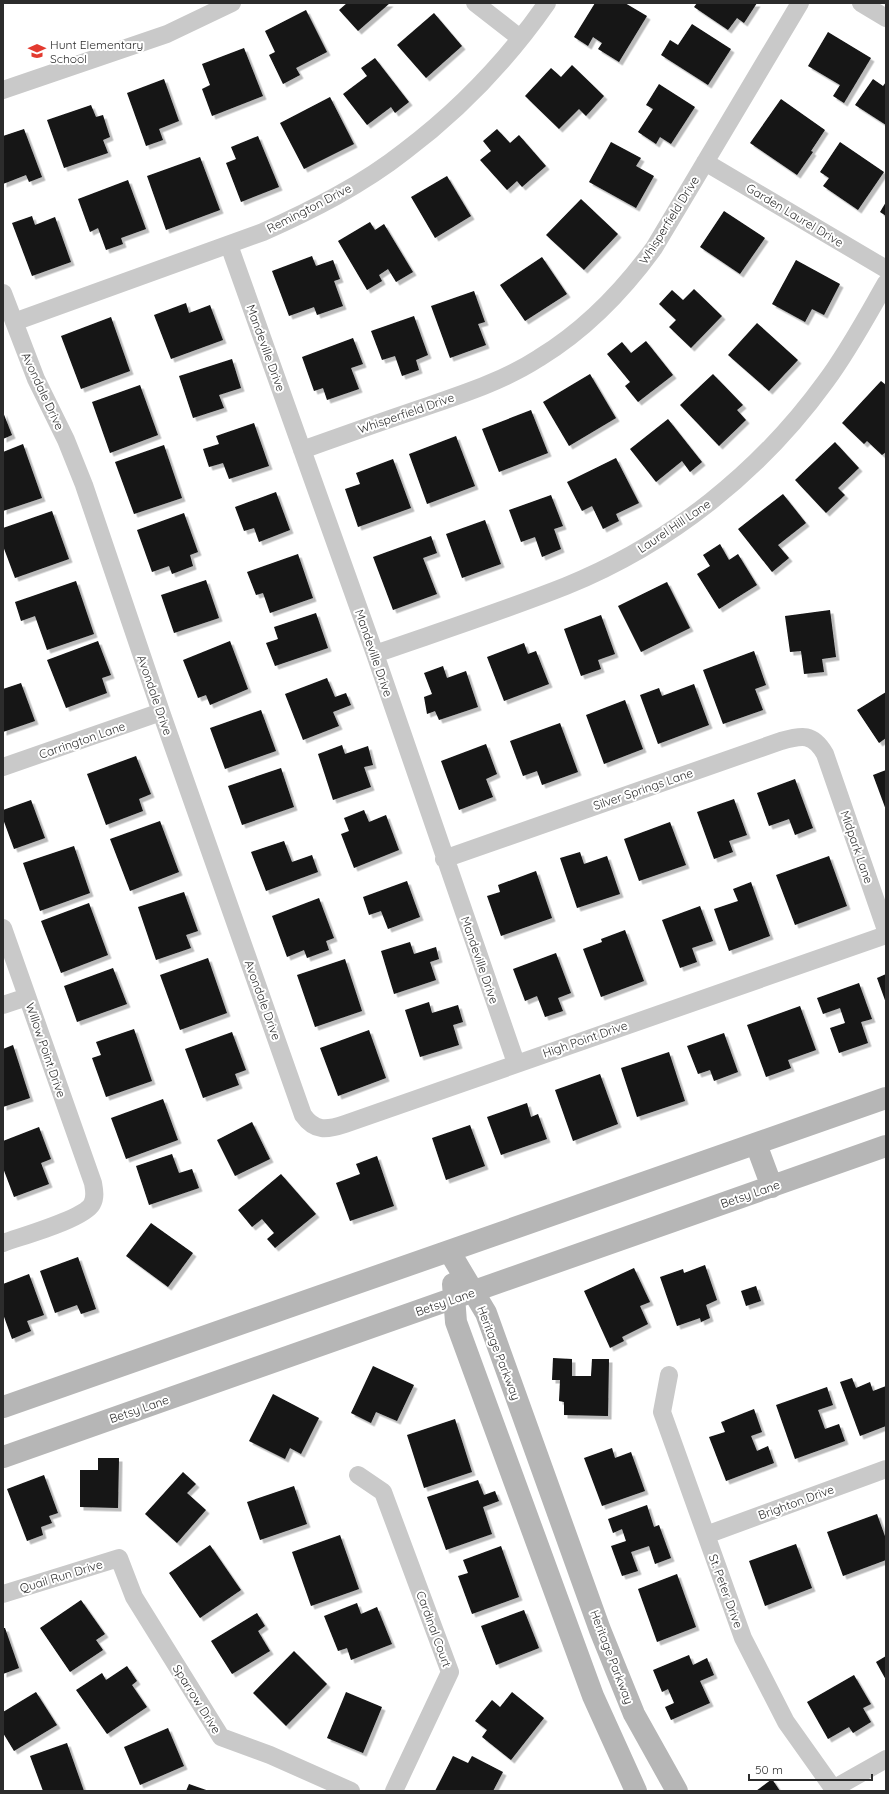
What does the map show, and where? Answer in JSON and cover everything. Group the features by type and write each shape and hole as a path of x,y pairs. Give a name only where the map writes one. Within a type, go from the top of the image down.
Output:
{"main road":[{"path":"3,1407 886,1098"},
{"path":"756,1144 772,1187"},
{"name":"Betsy Lane","path":"3,1457 886,1146"},
{"name":"Heritage Parkway","path":"449,1251 464,1295 486,1313 600,1630 634,1714 677,1791"},
{"name":"Heritage Parkway","path":"464,1295 456,1322 590,1688 636,1791"}],"street":[{"path":"3,90 167,34 232,3"},
{"path":"475,3 520,38"},
{"name":"Remington Drive","path":"14,322 263,232 324,202 365,179 404,152 472,92 520,38 547,3"},
{"name":"Whisperfield Drive","path":"302,450 474,390 538,359 557,347 597,315 654,248 800,3"},
{"path":"861,3 886,18"},
{"name":"Garden Laurel Drive","path":"705,162 886,269"},
{"name":"Mandeville Drive","path":"229,245 374,654 516,1063"},
{"name":"Laurel Hill Lane","path":"374,654 567,586 644,547 682,523 716,498 744,473 804,409 841,360 886,282"},
{"name":"Avondale Drive","path":"3,293 36,379 66,440 84,485 161,712 298,1100"},
{"name":"Carrington Lane","path":"3,767 161,712"},
{"name":"Silver Springs Lane","path":"444,859 795,737 813,739 820,746 829,765"},
{"name":"Midpark Lane","path":"829,765 886,930"},
{"name":"Willow Point Drive","path":"3,928 95,1193 93,1203 86,1211 64,1221 3,1243"},
{"name":"High Point Drive","path":"298,1100 303,1115 308,1122 315,1126 330,1129 886,935"},
{"path":"3,1005 27,996"},
{"name":"St. Peter Drive","path":"669,1375 662,1412 743,1638 786,1722 834,1790"},
{"name":"Brighton Drive","path":"706,1535 886,1468"},
{"name":"Cardinal Court","path":"358,1475 383,1492 450,1672 394,1791"},
{"name":"Quail Run Drive","path":"3,1594 119,1558"},
{"name":"Sparrow Drive","path":"119,1558 134,1597 221,1737 270,1754 351,1791"},
{"path":"834,1790 886,1759"}],"building":[{"path":"347,3 390,3 358,31 339,10"},
{"path":"595,3 625,3 647,16 619,62 598,49 602,43 593,37 588,46 574,37"},
{"path":"697,3 757,3 744,23 737,18 728,30 694,7"},
{"path":"306,10 327,52 296,68 300,75 283,84 269,55 275,52 265,31"},
{"path":"434,13 462,46 426,78 397,45"},
{"path":"692,24 731,49 708,85 661,55 670,40 678,45"},
{"path":"828,32 871,58 844,103 833,96 840,85 808,66"},
{"path":"244,48 263,96 212,116 202,89 210,85 202,64"},
{"path":"375,58 409,102 395,113 391,107 367,125 343,94 367,76 361,68"},
{"path":"572,65 604,96 586,116 579,109 559,129 525,96 551,68 561,77"},
{"path":"164,79 179,121 159,129 163,140 146,146 127,93"},
{"path":"873,79 883,86 886,82 886,125 855,105"},
{"path":"659,84 695,107 671,144 660,137 656,144 638,132 653,109 646,105"},
{"path":"330,97 354,144 304,169 280,123"},
{"path":"781,99 825,130 811,151 813,152 797,175 750,143"},
{"path":"91,105 96,117 103,115 110,137 103,140 108,153 64,168 47,120"},
{"path":"24,129 42,177 29,182 26,175 3,184 3,136"},
{"path":"497,129 510,143 519,135 546,166 522,187 517,181 507,190 480,160 491,151 483,141"},
{"path":"258,136 279,187 241,202 226,163 236,159 231,147"},
{"path":"611,142 641,158 636,166 654,176 636,208 589,182"},
{"path":"840,142 884,172 858,210 823,186 829,178 820,172"},
{"path":"200,157 220,210 166,230 147,176"},
{"path":"447,176 471,216 435,238 411,197"},
{"path":"128,180 146,229 121,238 123,244 106,250 98,228 90,232 78,199"},
{"path":"581,199 618,234 584,270 546,235"},
{"path":"886,202 886,216 880,212"},
{"path":"724,211 765,238 740,274 700,247"},
{"path":"32,216 35,225 55,217 71,262 32,276 12,223"},
{"path":"370,222 375,230 384,224 413,272 396,282 388,269 379,275 382,281 367,290 338,241"},
{"path":"312,256 316,266 333,260 340,279 334,281 343,306 317,315 314,307 289,316 272,271"},
{"path":"542,257 567,294 525,321 500,285"},
{"path":"796,260 840,284 824,315 812,309 805,322 772,304"},
{"path":"694,289 722,316 691,348 669,327 676,320 659,304 672,290 683,300"},
{"path":"474,291 485,322 478,324 486,345 450,358 431,306"},
{"path":"186,303 189,313 210,305 223,340 171,359 154,315"},
{"path":"414,316 428,355 416,360 419,370 402,376 395,356 382,360 371,331"},
{"path":"111,317 130,371 81,389 61,336"},
{"path":"757,323 798,360 769,391 728,355"},
{"path":"353,338 363,364 351,368 359,389 327,400 323,388 314,391 302,357"},
{"path":"646,341 673,375 638,402 625,386 630,382 607,354 622,342 631,353"},
{"path":"232,359 241,388 219,395 224,408 193,418 179,376"},
{"path":"590,374 616,418 569,446 543,402"},
{"path":"713,374 743,405 737,410 746,420 719,446 680,405"},
{"path":"881,381 886,385 886,452 882,455 867,441 864,444 842,423"},
{"path":"140,385 158,435 110,453 92,402"},
{"path":"531,410 548,453 499,472 482,429"},
{"path":"3,412 12,435 3,439"},
{"path":"668,419 702,462 690,472 682,461 656,482 630,449"},
{"path":"254,423 269,466 229,479 223,463 209,467 203,449 219,444 216,436"},
{"path":"456,436 475,486 427,504 409,454"},
{"path":"835,442 859,468 838,488 845,495 826,513 795,480"},
{"path":"23,444 42,498 3,511 3,452"},
{"path":"164,445 182,498 134,514 115,462"},
{"path":"616,458 639,503 616,514 619,521 603,529 592,506 582,511 567,482"},
{"path":"393,459 411,508 358,527 345,489 360,484 356,473"},
{"path":"276,492 290,530 259,542 254,528 244,531 235,507"},
{"path":"783,494 806,523 778,545 789,558 772,572 738,529"},
{"path":"551,495 563,526 554,529 561,549 542,557 535,537 521,542 509,510"},
{"path":"52,511 69,559 15,578 3,546 3,528"},
{"path":"184,513 198,552 190,555 193,566 172,574 169,566 152,572 137,530"},
{"path":"485,520 501,564 462,578 446,534"},
{"path":"431,536 437,553 423,558 437,594 393,610 373,557"},
{"path":"720,544 729,560 738,554 757,585 719,609 697,574 710,566 703,555"},
{"path":"298,554 313,598 270,613 263,593 256,595 247,572"},
{"path":"206,580 219,618 174,633 161,595"},
{"path":"76,581 94,634 47,650 35,616 21,621 15,602"},
{"path":"667,582 690,628 641,652 618,606"},
{"path":"830,610 836,657 822,659 824,672 804,674 801,651 790,652 785,616"},
{"path":"316,613 328,648 275,666 266,643 278,639 274,627"},
{"path":"601,615 615,654 598,660 601,669 581,676 564,629"},
{"path":"98,641 111,675 102,678 107,693 66,708 47,660"},
{"path":"230,641 248,689 210,705 206,695 198,698 183,660"},
{"path":"524,643 528,654 536,651 549,684 504,701 487,657"},
{"path":"754,651 766,685 755,689 763,710 723,724 703,670"},
{"path":"443,666 447,678 466,671 478,707 439,720 435,711 427,714 424,697 432,694 424,673"},
{"path":"327,678 335,697 346,693 351,705 333,712 339,726 303,740 285,694"},
{"path":"21,683 35,721 3,732 3,689"},
{"path":"694,684 709,725 658,744 640,695 659,688 662,696"},
{"path":"886,692 886,738 879,743 857,710"},
{"path":"625,700 643,749 604,764 586,715"},
{"path":"261,710 276,751 225,769 210,728"},
{"path":"560,723 578,772 542,785 537,771 523,776 510,741"},
{"path":"486,744 497,774 486,779 493,797 459,810 441,761"},
{"path":"342,745 345,754 368,746 373,765 364,767 371,787 333,800 318,754"},
{"path":"136,756 151,794 139,799 143,811 106,825 87,774"},
{"path":"281,768 294,807 242,825 228,786"},
{"path":"886,770 886,810 873,775"},
{"path":"795,779 813,828 795,835 789,819 769,826 757,793"},
{"path":"734,799 747,835 729,841 733,852 714,859 697,812"},
{"path":"31,800 45,838 14,849 3,819 3,810"},
{"path":"364,810 369,822 386,815 399,850 354,868 341,834 349,831 344,818"},
{"path":"160,821 179,872 130,891 110,839"},
{"path":"670,822 686,865 639,881 624,839"},
{"path":"284,841 292,862 312,855 318,872 266,891 251,852"},
{"path":"74,846 90,893 40,911 23,863"},
{"path":"580,852 584,864 607,856 620,894 577,908 560,858"},
{"path":"829,856 847,906 795,925 776,875"},
{"path":"536,871 552,918 501,936 487,896 500,892 498,885"},
{"path":"407,881 420,917 388,929 381,911 369,915 363,897"},
{"path":"751,882 770,936 729,951 714,909 738,901 733,889"},
{"path":"184,892 198,931 186,935 191,948 156,960 138,907"},
{"path":"319,898 334,938 326,941 329,950 307,958 304,950 287,957 272,916"},
{"path":"89,903 108,955 61,973 41,921"},
{"path":"700,906 713,941 692,948 697,962 680,968 662,920"},
{"path":"625,930 644,981 601,997 583,949 602,942 601,939"},
{"path":"410,942 414,954 436,947 439,959 430,962 436,980 394,994 381,951"},
{"path":"556,953 571,993 558,998 563,1011 545,1017 537,996 525,1001 513,969"},
{"path":"208,958 227,1013 180,1030 160,975"},
{"path":"345,959 362,1011 315,1027 297,975"},
{"path":"113,968 127,1004 77,1022 64,986"},
{"path":"886,974 886,1003 877,978"},
{"path":"859,983 872,1019 861,1022 868,1043 839,1053 830,1028 845,1023 840,1008 823,1014 817,998"},
{"path":"429,1002 432,1013 458,1005 463,1022 453,1025 459,1045 420,1057 405,1010"},
{"path":"800,1006 816,1050 788,1060 791,1068 766,1077 747,1025"},
{"path":"134,1029 152,1081 106,1097 92,1058 101,1055 96,1042"},
{"path":"369,1030 386,1078 338,1096 320,1048"},
{"path":"232,1032 246,1070 235,1074 239,1085 203,1098 185,1049"},
{"path":"724,1033 738,1072 714,1081 710,1070 698,1074 687,1046"},
{"path":"13,1045 30,1098 3,1107 3,1049"},
{"path":"669,1052 685,1101 637,1117 621,1068"},
{"path":"600,1074 618,1124 573,1141 555,1090"},
{"path":"163,1099 178,1140 126,1159 111,1118"},
{"path":"527,1103 531,1117 538,1114 547,1139 501,1155 487,1117"},
{"path":"252,1122 270,1159 235,1176 217,1140"},
{"path":"470,1125 485,1166 446,1180 432,1138"},
{"path":"39,1127 51,1159 41,1163 49,1184 14,1197 3,1168 3,1141"},
{"path":"172,1154 179,1173 192,1169 199,1188 149,1205 136,1166"},
{"path":"377,1156 394,1206 350,1221 336,1183 360,1174 356,1164"},
{"path":"281,1174 316,1214 275,1248 267,1239 274,1233 262,1219 252,1227 238,1210"},
{"path":"151,1223 193,1253 168,1287 126,1256"},
{"path":"78,1257 96,1309 81,1314 77,1305 55,1313 40,1271"},
{"path":"705,1265 717,1300 706,1305 710,1318 701,1322 700,1318 677,1326 660,1277 683,1269 684,1273"},
{"path":"634,1268 650,1302 640,1306 648,1324 622,1337 624,1341 610,1348 584,1291"},
{"path":"29,1274 44,1315 27,1321 31,1331 12,1339 3,1314 3,1284"},
{"path":"756,1286 761,1301 746,1306 741,1291"},
{"path":"553,1358 572,1359 572,1376 591,1376 592,1359 609,1359 608,1416 564,1415 564,1402 559,1401 560,1380 552,1380"},
{"path":"373,1366 414,1385 397,1421 376,1412 371,1423 351,1413"},
{"path":"852,1378 856,1388 870,1382 873,1391 886,1386 886,1426 860,1436 840,1382"},
{"path":"827,1387 833,1405 818,1410 825,1429 839,1424 845,1441 795,1459 776,1405"},
{"path":"273,1394 319,1418 301,1454 290,1448 285,1459 249,1441"},
{"path":"754,1409 762,1432 751,1436 757,1451 768,1446 774,1463 726,1481 709,1437 725,1432 721,1422"},
{"path":"455,1419 472,1472 424,1488 407,1435"},
{"path":"612,1448 615,1458 631,1452 645,1491 602,1506 584,1458"},
{"path":"98,1458 119,1458 118,1508 80,1507 80,1470 98,1470"},
{"path":"183,1472 196,1484 187,1493 206,1510 177,1543 145,1514"},
{"path":"44,1475 58,1513 49,1516 52,1523 41,1527 43,1535 27,1541 7,1489"},
{"path":"478,1480 484,1495 495,1491 499,1501 483,1507 492,1534 446,1550 427,1497"},
{"path":"294,1486 307,1524 260,1540 247,1502"},
{"path":"647,1505 654,1527 659,1525 671,1558 655,1564 649,1546 631,1552 638,1571 622,1576 611,1546 626,1541 622,1529 613,1533 608,1519"},
{"path":"877,1514 886,1539 886,1560 843,1576 827,1532"},
{"path":"340,1535 359,1589 311,1606 292,1552"},
{"path":"796,1544 812,1588 765,1606 749,1561"},
{"path":"210,1545 241,1590 200,1618 169,1573"},
{"path":"501,1546 519,1597 472,1614 458,1576 468,1573 463,1560"},
{"path":"677,1574 696,1627 657,1642 638,1589"},
{"path":"81,1600 105,1634 96,1640 103,1650 70,1672 40,1628"},
{"path":"357,1603 361,1614 377,1607 392,1644 351,1660 347,1648 338,1651 324,1616"},
{"path":"524,1610 539,1648 496,1665 481,1626"},
{"path":"257,1613 265,1626 258,1631 270,1651 232,1674 211,1641"},
{"path":"3,1628 5,1628 19,1668 3,1674"},
{"path":"294,1651 327,1684 286,1726 253,1693"},
{"path":"689,1655 693,1665 707,1658 714,1675 700,1681 710,1703 671,1720 665,1707 674,1703 668,1689 662,1692 653,1670"},
{"path":"886,1656 886,1680 876,1662"},
{"path":"127,1666 137,1681 132,1685 147,1707 107,1734 76,1690 102,1673 106,1680"},
{"path":"854,1675 871,1704 863,1708 871,1722 853,1733 849,1727 828,1739 807,1702"},
{"path":"36,1692 57,1725 14,1751 3,1733 3,1712"},
{"path":"346,1692 382,1707 363,1753 327,1738"},
{"path":"512,1692 544,1718 511,1760 482,1737 487,1730 475,1721 492,1700 500,1707"},
{"path":"168,1728 184,1766 140,1785 124,1747"},
{"path":"67,1743 84,1791 43,1791 30,1756"},
{"path":"453,1756 468,1763 472,1756 503,1772 493,1791 435,1791"},
{"path":"772,1779 780,1791 756,1791"},
{"path":"189,1784 209,1791 186,1791"}],"place":[{"name":"Hunt Elementary School","path":"37,51"}]}
